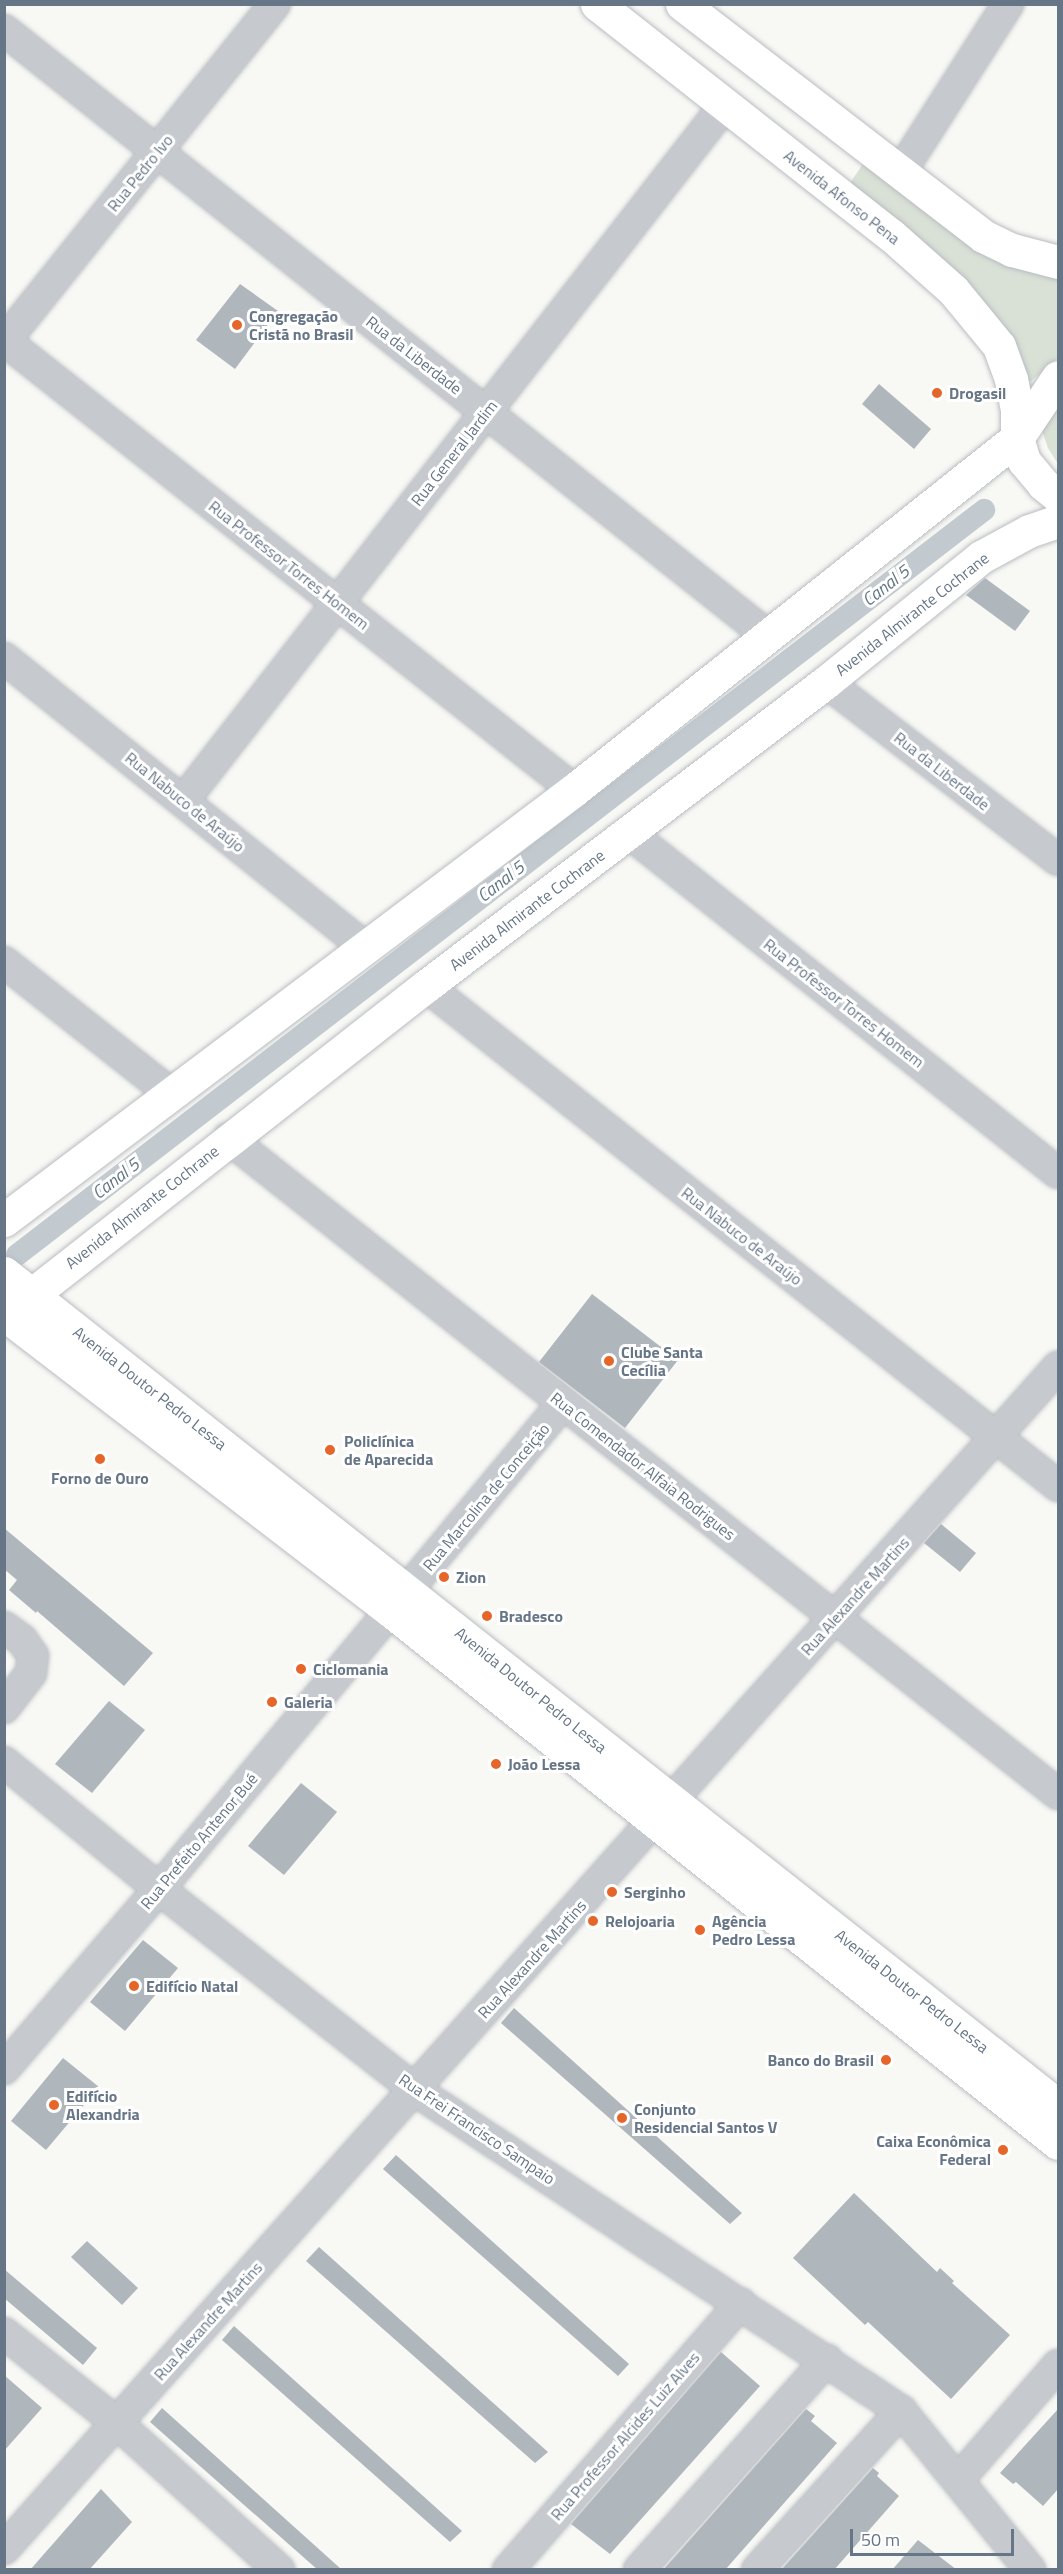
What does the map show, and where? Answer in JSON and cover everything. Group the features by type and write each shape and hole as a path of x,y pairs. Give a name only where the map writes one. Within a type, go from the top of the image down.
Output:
{"main road":[{"name":"Avenida Afonso Pena","path":"597,4 891,235 953,290 986,328 1008,365 1017,410 1017,438"},
{"path":"682,4 983,237 1022,253 1059,262"},
{"path":"4,1220 574,790 1017,438 1059,377"},
{"path":"1017,438 1024,461 1043,484 1059,496"},
{"name":"Avenida Almirante Cochrane","path":"5,1314 32,1295 228,1138 826,682 981,557 1029,531 1059,521"},
{"name":"Avenida Doutor Pedro Lessa","path":"4,1273 400,1601 663,1812 1059,2143"},
{"name":"Avenida Doutor Pedro Lessa","path":"5,1314 400,1601"},
{"name":"Avenida Doutor Pedro Lessa","path":"663,1812 1059,2106"}],"street":[{"name":"Rua Pedro Ivo","path":"5,341 275,4"},
{"path":"900,173 1008,4"},
{"name":"Rua da Liberdade","path":"4,30 768,636"},
{"name":"Rua General Jardim","path":"184,800 724,106"},
{"name":"Rua Professor Torres Homem","path":"5,341 574,790"},
{"name":"Rua Nabuco de Araújo","path":"4,658 365,947"},
{"name":"Rua da Liberdade","path":"826,682 1059,860"},
{"name":"Rua Professor Torres Homem","path":"629,833 1059,1173"},
{"path":"4,962 171,1094"},
{"name":"Rua Nabuco de Araújo","path":"426,986 1059,1486"},
{"name":"Rua Comendador Alfaia Rodrigues","path":"228,1138 1059,1794"},
{"name":"Rua Alexandre Martins","path":"4,2549 1059,1367"},
{"name":"Rua Marcolina de Conceição","path":"400,1601 563,1402"},
{"name":"Rua Prefeito Antenor Bué","path":"4,2069 159,1889 400,1601"},
{"path":"4,1627 22,1640 33,1656 31,1673 4,1708"},
{"name":"Rua Frei Francisco Sampaio","path":"4,1762 159,1889 415,2090 741,2303 901,2411 1030,2570"},
{"name":"Rua Professor Alcides Luiz Alves","path":"508,2570 741,2303"},
{"path":"4,2333 117,2423 279,2570"},
{"path":"639,2570 827,2360"},
{"path":"958,2480 1059,2365"},
{"path":"757,2570 901,2411"}],"shaded area":[{"path":"865,161 1058,275 1058,358 1030,382 977,300 846,189"},
{"path":"1058,391 1058,464 1048,448 1041,428"}],"building":[{"name":"Congregação Cristã no Brasil","path":"240,284 278,311 235,369 196,340"},
{"path":"879,384 931,429 914,449 862,404"},
{"path":"985,578 1030,611 1015,631 966,595"},
{"name":"Clube Santa Cecília","path":"592,1294 678,1360 625,1428 539,1362"},
{"path":"941,1524 976,1553 960,1572 924,1543"},
{"path":"4,1528 153,1653 124,1686 37,1611 36,1613 9,1590 17,1580 4,1569"},
{"path":"109,1701 145,1730 92,1793 55,1764"},
{"path":"301,1783 337,1812 284,1875 248,1846"},
{"name":"Edifício Natal","path":"143,1940 178,1968 125,2031 90,2002"},
{"name":"Conjunto Residencial Santos V","path":"514,2008 742,2213 730,2224 501,2023"},
{"name":"Edifício Alexandria","path":"63,2058 99,2087 46,2150 11,2121"},
{"path":"396,2155 629,2364 618,2376 383,2169"},
{"path":"854,2193 937,2272 940,2268 954,2281 952,2283 1010,2335 951,2399 868,2322 865,2325 793,2258"},
{"path":"87,2241 138,2288 122,2305 71,2257"},
{"path":"319,2247 548,2452 535,2463 306,2261"},
{"path":"4,2269 97,2348 83,2365 4,2298"},
{"path":"234,2326 462,2531 450,2542 222,2340"},
{"path":"721,2352 760,2386 610,2554 571,2524"},
{"path":"4,2375 42,2408 4,2451"},
{"path":"162,2408 341,2569 318,2570 150,2422"},
{"path":"1059,2408 1059,2488 1043,2506 1016,2482 1013,2484 1000,2473"},
{"path":"806,2409 815,2416 811,2421 837,2443 725,2570 663,2570"},
{"path":"873,2468 879,2473 877,2476 899,2496 834,2570 781,2570"},
{"path":"101,2489 132,2522 89,2570 30,2570"},
{"path":"918,2540 957,2570 892,2570"}],"waterway":[{"name":"Canal 5","path":"17,1255 984,510"}],"place":[{"name":"Congregação Cristã no Brasil","path":"237,325"},
{"name":"Drogasil","path":"937,393"},
{"name":"Clube Santa Cecília","path":"609,1361"},
{"name":"Policlínica de Aparecida","path":"330,1450"},
{"name":"Forno de Ouro","path":"100,1459"},
{"name":"Zion","path":"444,1577"},
{"name":"Bradesco","path":"487,1616"},
{"name":"Ciclomania","path":"301,1669"},
{"name":"Galeria","path":"272,1702"},
{"name":"João Lessa","path":"496,1764"},
{"name":"Serginho","path":"612,1892"},
{"name":"Relojoaria","path":"593,1921"},
{"name":"Agência Pedro Lessa","path":"700,1930"},
{"name":"Edifício Natal","path":"134,1986"},
{"name":"Banco do Brasil","path":"886,2060"},
{"name":"Edifício Alexandria","path":"54,2105"},
{"name":"Conjunto Residencial Santos V","path":"622,2118"},
{"name":"Caixa Econômica Federal","path":"1003,2150"}]}
